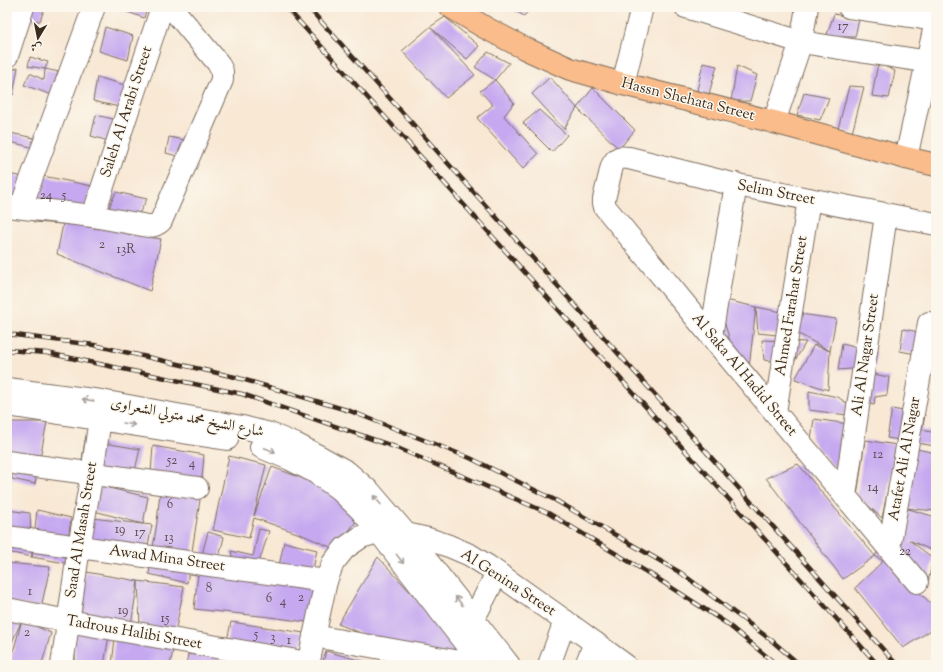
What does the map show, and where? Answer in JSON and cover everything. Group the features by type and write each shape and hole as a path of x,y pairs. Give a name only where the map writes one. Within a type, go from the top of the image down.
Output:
{"main road":[{"name":"Hassn Shehata Street","path":"451,7 484,27 524,48 570,69 936,165"}],"street":[{"path":"8,51 23,7"},
{"path":"94,7 14,206 93,216 148,226 153,226 161,221 220,88 222,80 222,71 218,64 171,7"},
{"name":"Saleh Al Arabi Street","path":"93,216 162,7"},
{"path":"623,84 642,7"},
{"path":"686,7 801,42 932,62"},
{"path":"774,122 801,42 807,7"},
{"path":"850,7 936,21 932,62 906,158"},
{"name":"Selim Street","path":"618,158 629,158 736,184 936,224"},
{"name":"Al Saka Al Hadid Street","path":"618,158 614,161 612,166 604,199 605,206 916,582"},
{"path":"711,336 736,184"},
{"name":"Ahmed Farahat Street","path":"775,412 808,199"},
{"name":"Ali Al Nagar Street","path":"846,496 886,215"},
{"name":"Atafet Ali Al Nagar","path":"889,548 929,323"},
{"name":"شارع الشيخ محمد متولي الشعراوى","path":"7,389 101,402 242,427 270,434 297,445 347,472 370,492 406,534 509,665"},
{"name":"شارع الشيخ محمد متولي الشعراوى","path":"7,405 235,441 263,448 290,458 315,472 339,489 360,509 482,665"},
{"name":"Saad Al Masah Street","path":"62,665 79,547 100,419"},
{"path":"7,462 197,488"},
{"path":"308,664 326,581 333,563 345,548 361,537 379,532"},
{"name":"Al Genina Street","path":"379,532 406,534 428,538 470,555 625,665"},
{"name":"Awad Mina Street","path":"7,537 326,581"},
{"path":"473,620 497,574"},
{"name":"Tadrous Halibi Street","path":"7,609 308,664"},
{"path":"549,665 565,621"},
{"path":"314,636 477,665"},
{"path":"586,665 595,643"}],"building":[{"path":"28,7 45,7 40,21 25,20"},
{"path":"114,7 147,7 144,18"},
{"path":"509,7 532,7 524,16"},
{"path":"834,14 859,19 855,37 826,37"},
{"path":"445,17 479,46 467,59 431,28 475,75 446,98 402,51 430,27"},
{"path":"105,27 133,36 128,60 99,51"},
{"path":"488,52 509,63 495,80 475,67"},
{"path":"30,57 48,62 45,69 28,66"},
{"path":"703,63 717,66 708,97 696,95"},
{"path":"878,63 895,71 889,98 872,96"},
{"path":"737,66 757,75 750,101 731,101"},
{"path":"18,67 13,95 7,94 8,72"},
{"path":"45,69 59,72 52,95 24,85 30,73 44,80"},
{"path":"97,77 135,88 128,109 93,101"},
{"path":"550,77 577,108 564,129 532,94"},
{"path":"495,80 514,103 504,116 538,154 523,169 477,118 493,105 480,91"},
{"path":"849,86 864,87 852,133 838,129"},
{"path":"593,88 635,130 619,149 577,108"},
{"path":"804,93 829,98 820,120 797,115"},
{"path":"539,110 567,135 552,152 523,123"},
{"path":"96,115 113,119 109,141 91,136"},
{"path":"10,133 39,139 35,148 10,142"},
{"path":"169,137 185,140 181,157 166,153"},
{"path":"7,174 25,177 7,217"},
{"path":"33,174 92,186 79,225 99,229 116,192 147,199 128,234 161,239 150,291 57,254 63,224 34,222"},
{"path":"717,298 756,307 749,368 733,351"},
{"path":"756,307 782,312 777,335 758,333"},
{"path":"800,314 836,319 830,351 797,333"},
{"path":"903,329 936,335 936,358 900,351"},
{"path":"762,340 806,342 793,364 764,360"},
{"path":"842,344 876,352 875,367 838,370"},
{"path":"814,345 830,351 828,390 795,379"},
{"path":"867,373 889,377 887,395 875,397 874,405 849,400"},
{"path":"809,391 838,397 849,405 847,415 809,410"},
{"path":"892,409 925,415 922,430 936,433 935,446 887,438"},
{"path":"814,419 849,424 842,477 811,439"},
{"path":"7,422 47,422 35,484 12,479 10,451 7,450"},
{"path":"85,440 140,449 131,487 79,480"},
{"path":"865,440 897,445 882,518 857,496"},
{"path":"153,446 204,455 200,500 187,583 149,574 160,493 195,499 150,487"},
{"path":"907,447 936,453 936,511 905,508 936,517 936,534 933,551 909,540 933,558 927,588 888,564 936,608 936,627 903,648 855,588 883,561 875,556 890,531"},
{"path":"229,456 266,465 254,516 272,467 318,484 361,515 335,549 300,534 254,518 249,538 213,530"},
{"path":"798,464 875,556 843,579 766,478"},
{"path":"96,485 148,497 143,524 94,511"},
{"path":"7,510 30,513 32,557 7,552"},
{"path":"37,510 71,518 65,563 32,557"},
{"path":"92,518 152,525 144,566 88,556"},
{"path":"259,529 269,531 257,569 234,565 231,551 253,556"},
{"path":"208,532 224,537 218,562 201,558"},
{"path":"284,542 317,550 312,574 279,566"},
{"path":"378,557 461,647 442,665 338,624"},
{"path":"7,563 50,567 41,608 7,602"},
{"path":"199,565 321,586 314,623 194,609"},
{"path":"86,572 138,581 131,625 80,612"},
{"path":"138,581 184,587 175,633 140,625"},
{"path":"7,617 22,620 7,653"},
{"path":"22,620 51,633 42,663 10,663"},
{"path":"231,622 304,633 297,665 239,661 238,665 186,665 188,654 223,659"},
{"path":"75,631 109,635 104,665 75,665"},
{"path":"115,638 174,646 170,665 112,665"},
{"path":"326,651 376,665 322,665"}],"railway":[{"path":"286,7 878,665"},
{"path":"308,7 897,665"},
{"path":"7,334 94,345 235,377 350,411 470,458 555,500 681,573 771,640 800,665"},
{"path":"7,350 47,353 242,394 395,447 548,513 655,577 726,623 777,665"}]}
